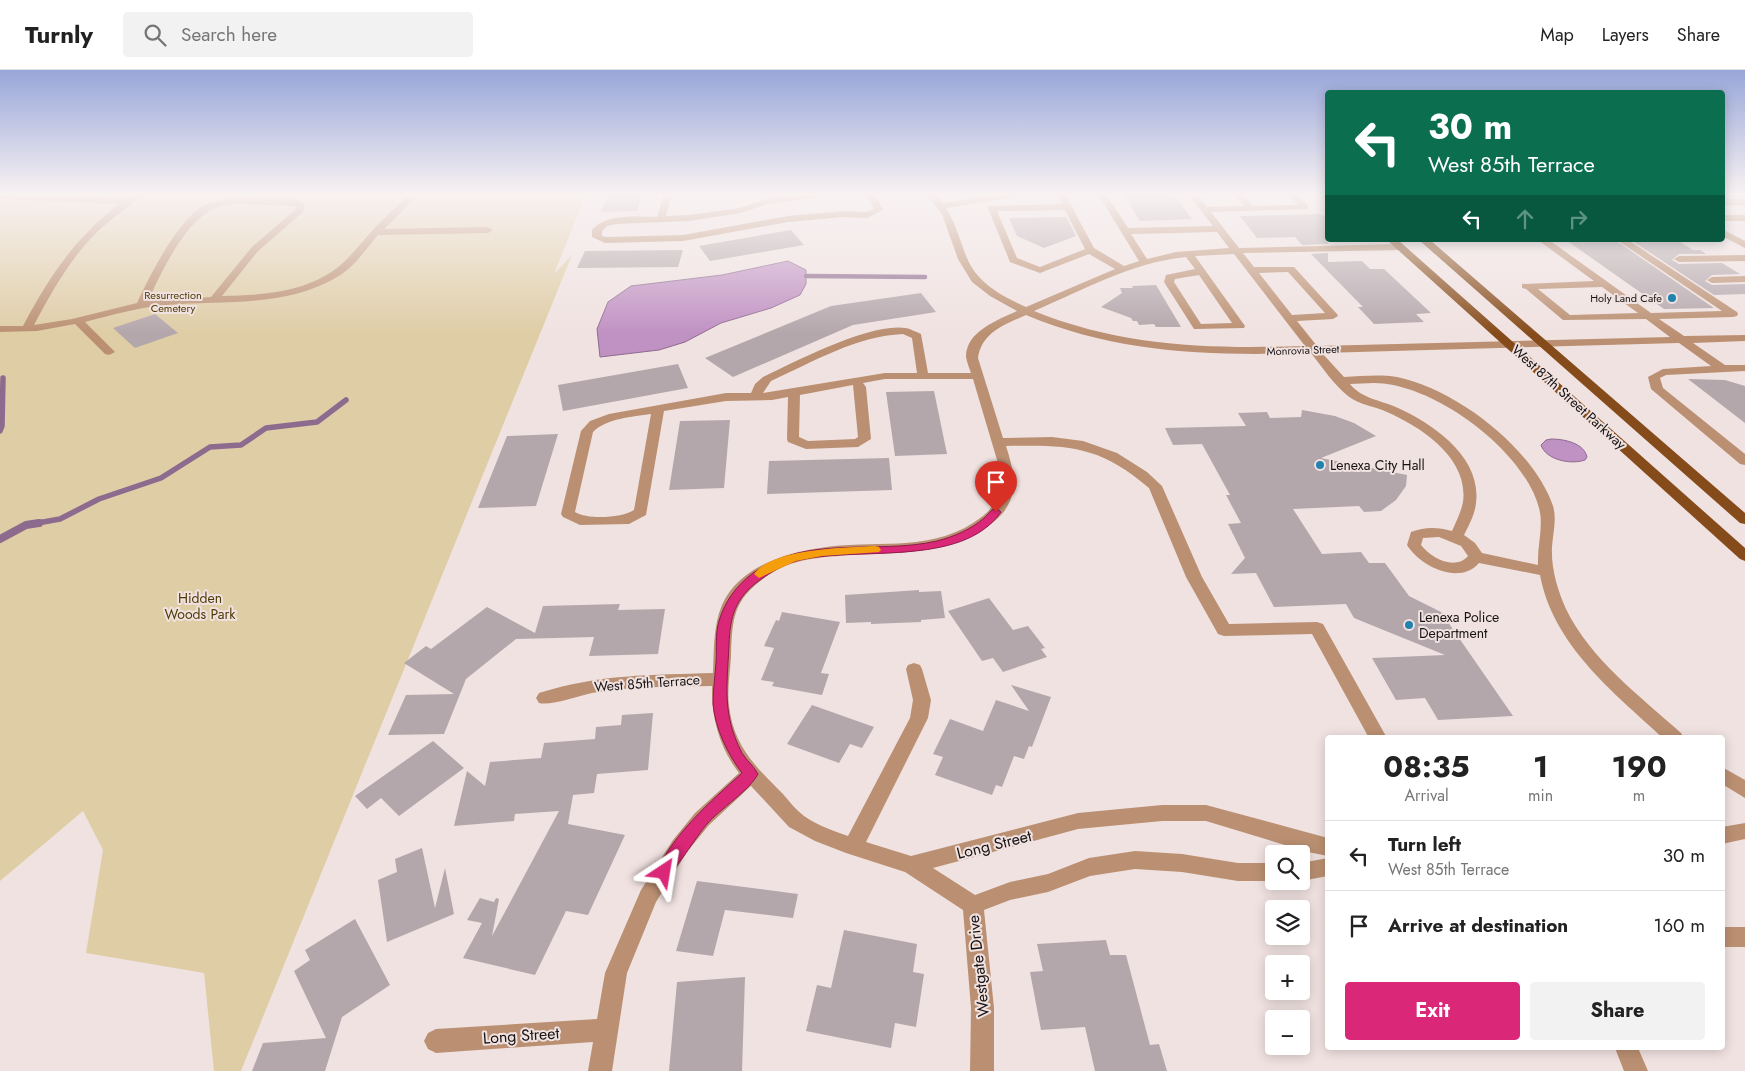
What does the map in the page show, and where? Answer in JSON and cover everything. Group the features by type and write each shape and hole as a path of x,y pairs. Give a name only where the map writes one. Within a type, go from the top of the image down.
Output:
{"main road":[{"name":"West 87th Street Parkway","path":"1426,242 1745,520"},
{"name":"West 87th Street Parkway","path":"1396,243 1745,556"}],"street":[{"path":"27,329 59,270 85,241"},
{"path":"141,305 159,268 177,241"},
{"path":"214,300 255,249 265,241"},
{"path":"0,329 61,326 141,305 168,301 249,300 274,296 299,290 320,282 346,266 368,241"},
{"name":"Monrovia Street","path":"956,241 960,253 971,274 989,291 1025,311 1054,324 1084,334 1157,348 1197,351 1314,350 1745,338"},
{"path":"1005,241 1013,260 1040,270 1090,250"},
{"path":"1085,241 1090,250 1122,269"},
{"path":"1131,241 1144,262"},
{"path":"1228,241 1314,350 1354,396 1388,408 1416,422 1438,438 1459,460 1467,478 1470,498 1466,516 1456,536"},
{"path":"1546,242 1722,369"},
{"path":"1604,284 1525,286 1567,318 1733,314 1625,242"},
{"name":"West 85th Terrace","path":"852,847 822,835 796,821 737,757 725,727 720,705 720,679 724,624 730,604 745,585 767,569 793,558 822,552 910,548 938,544 966,534 988,520 1002,503 1008,485 999,442 972,358 973,346 981,335 997,324 1122,269 1144,262 1189,254 1396,243"},
{"path":"1189,254 1202,271 1207,278 1240,326 1198,327 1169,282 1170,277 1202,271"},
{"path":"1680,259 1745,258"},
{"path":"1251,270 1291,269 1332,316 1289,318"},
{"path":"1712,280 1745,279"},
{"path":"78,322 109,352"},
{"path":"756,396 759,387 767,379 854,341 894,330 913,332 917,336 923,376"},
{"path":"1744,460 1657,389 1654,377 1663,372 1745,368"},
{"path":"658,409 641,512 630,520 580,522 568,514 587,430 594,424 609,418 658,409 726,397 794,392 885,376 977,376"},
{"path":"1341,381 1379,380 1405,382 1430,393 1462,411 1489,430 1507,446 1528,471 1546,507 1548,524 1545,549 1551,591 1570,630 1606,675 1672,735"},
{"path":"794,392 793,439 806,445 858,443 865,439 860,387 856,381"},
{"path":"999,442 1052,441 1082,446 1112,456 1142,475 1155,486 1194,577 1224,630 1317,628 1376,735"},
{"path":"1422,532 1439,532 1456,536 1473,550 1476,557 1474,561 1466,566 1455,568 1440,565 1426,559 1417,551 1414,545 1416,535 1422,532"},
{"path":"1476,557 1548,572"},
{"path":"911,865 852,847 919,718 922,700 914,669"},
{"name":"West 85th Terrace","path":"545,698 573,690 613,683 720,679"},
{"path":"600,1071 616,973 634,926 648,897 680,846 702,818 751,774"},
{"path":"1725,776 1745,790"},
{"name":"Long Street","path":"911,865 1078,821 1162,813 1206,814 1245,823 1308,843 1325,846"},
{"path":"1725,835 1745,831"},
{"path":"973,905 1010,891 1048,883 1089,867 1135,860 1182,863 1238,872 1265,872"},
{"name":"Westgate Drive","path":"911,865 973,905 974,938 984,1017 982,1071"},
{"path":"1310,870 1325,868"},
{"path":"1725,938 1745,937"},
{"name":"Long Street","path":"436,1041 606,1030"},
{"path":"1628,1050 1636,1071"}],"green space":[{"name":"Hidden Woods Park","path":"0,241 567,241 554,274 572,255 241,1071 214,1071 204,973 86,953 103,850 83,811 0,881"}],"shaded area":[{"path":"788,261 806,270 806,284 800,295 771,308 721,323 685,342 659,350 600,357 597,329 608,302 631,286 722,275"},
{"path":"1546,440 1567,441 1578,445 1587,457 1585,460 1573,462 1553,458 1541,445"}],"building":[{"path":"729,241 800,241 804,245 710,261 699,246"},
{"path":"1028,241 1063,241 1044,248"},
{"path":"1298,241 1328,242 1328,244 1302,245"},
{"path":"1569,242 1618,242 1714,308 1664,309"},
{"path":"1634,242 1680,242 1693,250 1700,250 1706,254 1679,254 1672,260 1679,264 1722,263 1740,274 1712,275 1705,281 1712,285 1745,284 1745,294 1714,295"},
{"path":"683,250 678,267 577,268 585,251"},
{"path":"1328,253 1328,262 1362,261 1370,269 1384,269 1431,313 1416,314 1424,322 1374,324 1358,307 1363,307 1311,254"},
{"path":"1156,285 1181,327 1156,327 1154,324 1139,325 1137,321 1133,321 1131,318 1101,307 1122,293 1120,288"},
{"path":"921,293 936,312 853,325 733,377 705,358 831,306"},
{"path":"155,314 178,333 135,348 113,328"},
{"path":"678,364 688,388 563,411 558,385"},
{"path":"1688,379 1725,380 1745,386 1745,423"},
{"path":"934,391 947,454 895,456 886,392"},
{"path":"1302,410 1335,416 1354,423 1376,436 1321,458 1407,475 1406,486 1396,500 1381,511 1364,512 1359,506 1293,509 1322,554 1361,552 1369,563 1385,563 1409,596 1441,612 1513,716 1438,720 1425,698 1396,700 1372,658 1445,655 1354,618 1346,604 1274,607 1256,573 1231,574 1245,558 1228,524 1241,523 1226,495 1230,495 1202,444 1173,445 1165,428 1246,426 1238,413 1267,412 1270,418 1301,417"},
{"path":"730,420 724,488 669,490 680,421"},
{"path":"558,434 536,506 478,508 507,436"},
{"path":"889,458 892,490 767,494 769,461"},
{"path":"919,590 919,592 941,591 945,618 921,620 921,622 846,623 845,595"},
{"path":"989,598 1013,630 1028,626 1045,648 1041,649 1047,657 1003,672 993,658 982,661 948,611"},
{"path":"620,604 618,610 665,609 658,654 589,656 594,637 516,639 466,679 444,734 388,735 406,695 454,694 404,663 426,646 431,649 487,607 535,633 543,606"},
{"path":"782,612 840,622 821,673 829,674 822,695 772,686 774,682 761,680 774,648 764,646 776,620 779,621"},
{"path":"1011,685 1051,697 1032,747 1029,746 1024,759 1014,756 1002,787 996,785 992,795 935,775 943,757 933,754 950,719 983,731 996,700 1029,711"},
{"path":"812,705 874,727 862,748 850,744 839,763 787,744"},
{"path":"653,713 648,770 597,774 594,793 573,795 568,824 625,835 588,915 566,911 535,975 463,958 482,923 467,920 480,898 494,902 496,898 499,899 492,936 559,811 515,814 514,821 454,826 467,771 485,786 490,762 541,758 544,743 595,739 596,727 621,725 622,715"},
{"path":"433,741 464,768 399,816 381,798 367,809 355,796"},
{"path":"422,848 435,908 445,868 454,914 387,942 378,880 397,872 395,859"},
{"path":"697,881 798,894 793,918 725,910 713,956 676,951"},
{"path":"355,919 390,985 342,1017 325,1071 252,1071 263,1043 326,1038 294,971 310,960 305,950"},
{"path":"844,930 917,944 913,972 924,974 916,1027 895,1023 891,1048 806,1031 817,985 831,988"},
{"path":"1106,940 1110,955 1126,955 1150,1045 1159,1044 1167,1071 1095,1071 1085,1027 1041,1030 1030,972 1043,971 1037,944"},
{"path":"745,977 742,1071 669,1071 677,982"}],"waterway":[{"path":"806,276 925,277"},
{"path":"0,431 2,426 3,378"},
{"path":"32,524 60,519 99,499 161,478 210,447 241,445 266,428 317,422 346,400"},
{"path":"0,539 26,525 39,523"}],"slow traffic":[{"path":"759,574 793,558 822,552 875,550"}],"place":[{"name":"Holy Land Cafe","path":"1672,298"},
{"name":"Lenexa City Hall","path":"1320,465"},
{"name":"Lenexa Police Department","path":"1409,625"}],"route":[{"path":"664,872 680,846 702,818 751,774 737,757 725,727 720,705 724,624 730,604 745,585 767,569 793,558 822,552 910,548 938,544 966,534 988,520 996,512"}],"park label":[{"name":"Resurrection Cemetery","path":"173,301"}]}
